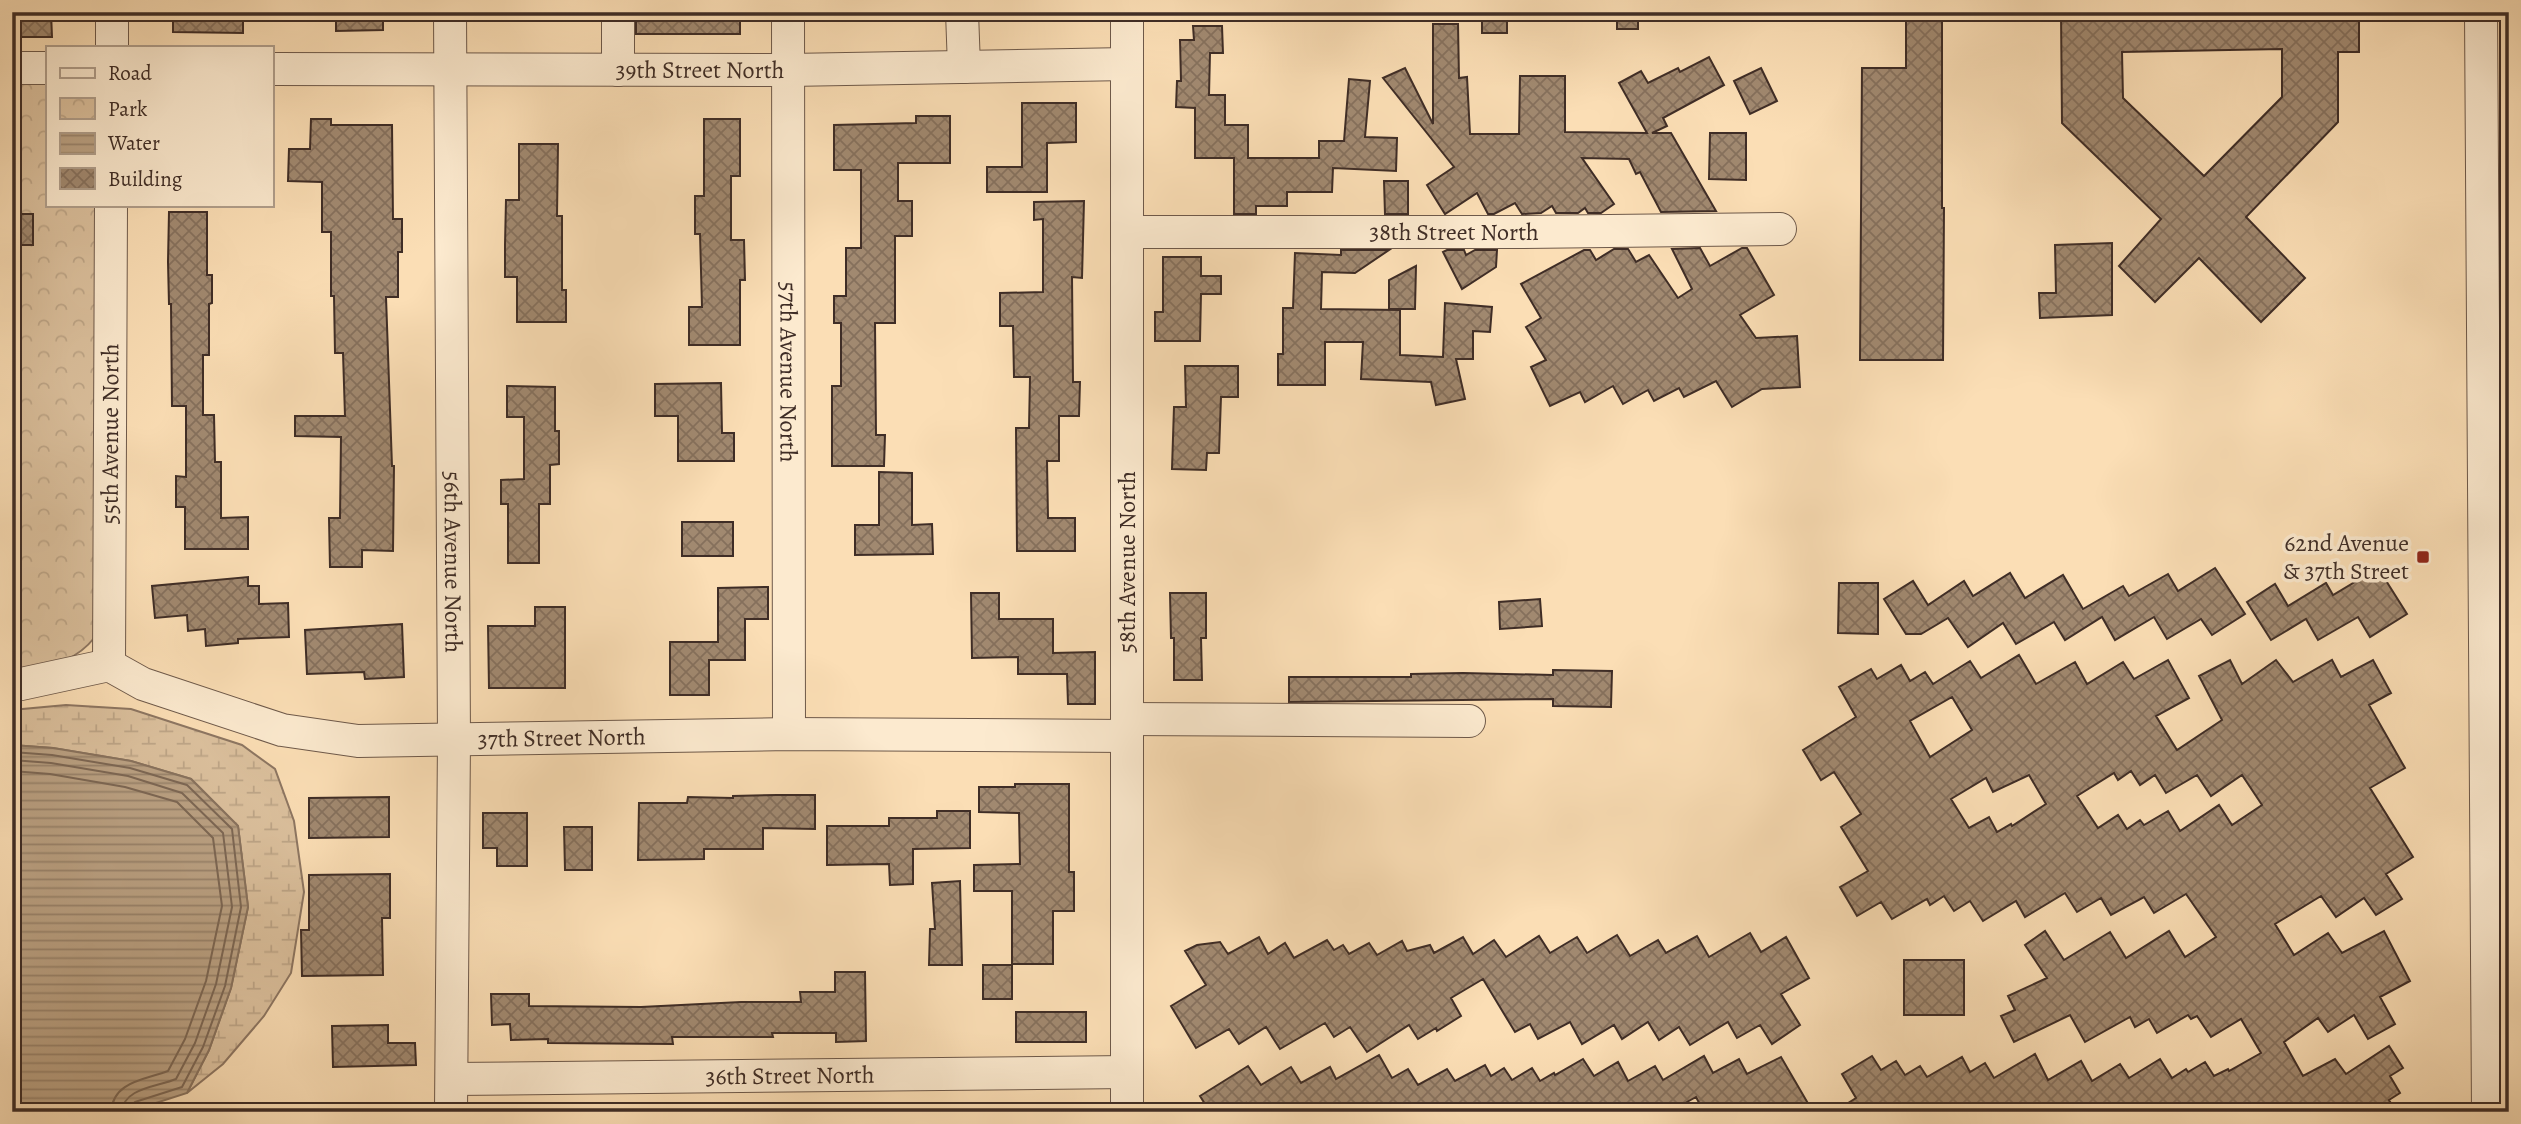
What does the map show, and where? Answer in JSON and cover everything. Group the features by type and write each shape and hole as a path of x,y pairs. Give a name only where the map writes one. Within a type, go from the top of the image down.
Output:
{"street":[{"path":"112,12 112,46"},
{"name":"56th Avenue North","path":"450,12 454,739 451,1112"},
{"path":"618,12 618,70"},
{"name":"57th Avenue North","path":"789,12 789,734"},
{"path":"962,12 964,67"},
{"name":"58th Avenue North","path":"1127,12 1128,1112"},
{"path":"2488,1112 2496,395 2495,198 2490,27"},
{"name":"39th Street North","path":"273,69 789,70 1127,64"},
{"path":"12,68 46,68"},
{"name":"55th Avenue North","path":"110,665 111,206"},
{"name":"38th Street North","path":"1127,232 1780,229"},
{"path":"12,686 110,665"},
{"name":"37th Street North","path":"110,665 143,684 282,730 358,741 1469,721"},
{"name":"36th Street North","path":"452,1079 1127,1073"}],"green space":[{"path":"12,78 46,78 46,206 100,206 95,637 68,659 12,673"},
{"path":"66,705 131,709 242,745 275,769 294,821 304,892 291,973 264,1016 223,1064 187,1093 209,1050 231,988 248,907 238,826 191,779 131,761 53,748 12,745 12,710"}],"water":[{"path":"12,745 53,748 131,761 191,779 238,826 248,907 231,988 209,1050 187,1093 128,1112 12,1112"}],"building":[{"path":"12,12 51,12 52,37 12,37"},
{"path":"173,12 243,12 243,33 173,32"},
{"path":"336,12 383,12 383,30 336,31"},
{"path":"636,12 740,12 740,34 636,34"},
{"path":"1482,12 1507,12 1507,33 1482,33"},
{"path":"1617,12 1638,12 1638,29 1617,29"},
{"path":"1906,12 1942,12 1943,360 1860,360 1862,68 1906,68"},
{"path":"2061,12 2359,12 2359,52 2338,52 2338,122 2246,217 2305,278 2261,322 2199,258 2155,302 2119,266 2161,219 2062,123","holes":["2282,49 2282,97 2204,176 2123,98 2122,52"]},
{"path":"1433,24 1458,24 1459,78 1467,77 1470,134 1519,134 1520,76 1565,76 1565,132 1647,133 1619,83 1641,71 1648,83 1678,68 1680,72 1709,57 1724,85 1663,118 1667,126 1652,133 1671,133 1716,211 1661,212 1640,172 1636,174 1629,159 1582,158 1614,204 1601,213 1588,213 1585,208 1578,213 1556,213 1552,206 1541,213 1522,214 1515,203 1494,214 1488,214 1477,193 1445,214 1427,185 1454,167 1383,78 1405,68 1433,124"},
{"path":"1193,26 1222,26 1223,53 1210,53 1209,95 1225,95 1225,125 1248,125 1248,158 1319,158 1319,141 1344,141 1349,79 1370,81 1365,137 1397,138 1396,171 1333,168 1332,192 1287,192 1287,206 1256,206 1256,214 1234,214 1234,158 1195,158 1195,108 1176,107 1177,81 1181,81 1180,40 1194,40"},
{"path":"1761,68 1777,101 1750,114 1734,81"},
{"path":"1022,103 1076,103 1076,142 1047,143 1047,192 987,192 987,167 1022,167"},
{"path":"916,116 950,116 950,163 898,163 898,201 912,201 912,236 895,236 895,323 875,323 876,435 885,435 884,466 832,466 832,386 841,386 841,323 834,323 834,296 846,296 846,248 861,248 861,170 834,170 834,125 916,123"},
{"path":"311,119 331,119 331,125 392,125 393,219 402,219 402,252 398,252 398,297 386,297 394,466 393,551 362,550 362,567 330,567 329,518 340,518 341,437 295,436 295,416 345,416 343,353 335,353 334,296 331,296 331,232 322,232 322,182 288,181 289,149 310,149"},
{"path":"704,119 740,119 740,176 731,176 731,240 744,240 745,280 740,280 740,345 689,345 689,307 702,307 700,234 695,234 695,196 704,196"},
{"path":"1710,133 1746,133 1746,180 1709,179"},
{"path":"519,144 558,144 557,216 562,216 562,290 566,290 566,322 517,322 517,277 505,277 506,200 519,200"},
{"path":"1384,181 1408,181 1408,214 1385,214"},
{"path":"1084,201 1082,278 1072,277 1073,382 1080,382 1079,416 1059,416 1059,461 1047,461 1048,518 1075,518 1075,551 1017,551 1016,428 1029,428 1030,377 1014,377 1013,326 1000,326 1000,293 1043,292 1043,219 1034,220 1034,202"},
{"path":"169,212 207,212 207,275 212,275 212,303 209,304 209,355 203,355 203,415 214,415 215,462 221,462 221,518 248,517 248,549 185,549 185,507 176,507 176,476 186,477 186,406 172,406"},
{"path":"12,214 33,214 33,245 12,245"},
{"path":"2112,243 2112,315 2040,318 2039,293 2056,293 2055,245"},
{"path":"1700,248 1710,266 1742,248 1747,248 1774,295 1740,315 1756,338 1797,336 1800,387 1762,389 1732,407 1716,381 1684,397 1679,388 1654,401 1648,390 1623,404 1613,386 1585,402 1580,392 1550,406 1531,367 1546,360 1526,327 1541,318 1521,284 1584,250 1590,250 1596,260 1614,249 1628,249 1636,262 1649,255 1678,298 1692,289 1672,249"},
{"path":"1341,250 1389,250 1355,273 1322,272 1321,309 1400,310 1400,355 1443,357 1445,303 1492,307 1490,332 1473,331 1473,359 1456,359 1465,399 1436,405 1431,382 1361,379 1363,342 1325,342 1325,385 1278,385 1278,354 1283,354 1283,308 1293,308 1295,253 1341,255"},
{"path":"1464,250 1466,255 1475,250 1497,250 1496,267 1462,289 1443,252"},
{"path":"1163,257 1201,257 1201,276 1221,276 1221,294 1201,294 1200,341 1155,341 1155,312 1163,312"},
{"path":"1416,266 1415,309 1389,309 1389,280"},
{"path":"1185,366 1238,366 1238,397 1221,397 1219,453 1207,453 1206,470 1172,469 1174,407 1186,407"},
{"path":"721,383 722,433 734,433 734,461 678,461 678,416 655,416 655,384"},
{"path":"507,386 555,387 555,431 559,431 559,464 550,465 550,504 539,504 539,563 508,563 508,504 501,504 501,480 524,479 524,417 507,417"},
{"path":"879,472 912,473 912,525 932,524 933,554 855,555 855,525 879,525"},
{"path":"682,522 733,522 733,556 682,556"},
{"path":"2215,568 2245,614 2212,635 2201,619 2167,639 2154,617 2115,640 2102,617 2065,640 2054,622 2016,644 2003,623 1968,647 1948,618 1921,634 1906,634 1884,599 1913,581 1928,605 1964,581 1973,596 2010,573 2025,598 2063,575 2083,609 2123,586 2129,596 2168,574 2178,591"},
{"path":"2378,568 2407,614 2370,637 2358,617 2318,640 2306,619 2271,640 2247,602 2275,584 2288,606 2326,583 2333,595"},
{"path":"248,577 248,586 259,586 259,604 288,603 289,637 238,639 238,643 206,646 205,629 188,631 187,615 155,618 152,586"},
{"path":"1839,583 1878,583 1878,634 1838,633"},
{"path":"768,587 768,619 745,619 745,660 709,660 709,695 670,695 670,642 718,642 718,588"},
{"path":"971,593 999,593 999,619 1053,619 1053,653 1095,652 1095,704 1068,704 1067,674 1018,674 1018,657 972,658"},
{"path":"1170,593 1206,593 1206,638 1201,638 1202,680 1174,680"},
{"path":"1540,599 1542,626 1500,629 1499,602"},
{"path":"535,607 565,607 565,688 489,688 488,626 535,626"},
{"path":"402,624 404,677 365,679 364,672 307,674 305,630"},
{"path":"2019,655 2036,684 2075,662 2087,684 2123,662 2134,679 2168,660 2189,698 2156,716 2177,750 2222,720 2199,676 2230,660 2242,684 2276,660 2293,682 2332,660 2341,677 2373,660 2391,693 2369,705 2405,768 2370,788 2413,857 2386,874 2402,899 2376,915 2364,898 2336,917 2321,896 2275,924 2294,955 2328,933 2342,953 2384,931 2410,981 2380,997 2395,1024 2368,1039 2354,1015 2328,1032 2318,1018 2284,1042 2303,1076 2335,1059 2346,1074 2389,1046 2403,1068 2390,1076 2400,1093 2389,1100 2396,1112 1834,1112 1856,1098 1842,1074 1872,1056 1881,1070 1896,1061 1905,1075 1920,1066 1927,1077 1962,1057 1970,1072 1985,1063 1994,1078 2035,1054 2048,1080 2081,1061 2092,1081 2120,1064 2129,1078 2160,1059 2172,1078 2205,1062 2214,1076 2228,1069 2229,1071 2261,1053 2241,1019 2211,1037 2197,1016 2191,1019 2188,1015 2157,1033 2149,1019 2135,1027 2130,1017 2085,1042 2070,1015 2014,1042 2001,1016 2015,1010 2008,996 2047,978 2025,945 2045,931 2064,960 2110,932 2126,958 2169,931 2185,957 2216,937 2186,894 2154,913 2144,897 2111,915 2101,898 2077,912 2065,893 2025,917 2016,901 1983,921 1970,901 1954,911 1944,896 1930,905 1927,899 1892,919 1881,902 1857,916 1840,887 1868,871 1841,827 1861,814 1834,772 1821,780 1803,750 1856,717 1839,687 1871,669 1877,679 1901,665 1910,681 1925,672 1933,684 1970,661 1981,678","holes":["1952,697 1972,730 1930,757 1910,721","2131,771 2140,785 2155,775 2166,793 2197,775 2211,796 2242,775 2262,805 2232,825 2219,805 2180,831 2168,811 2144,825 2140,820 2127,829 2118,815 2098,828 2077,796 2114,773 2118,780","2029,775 2046,804 2012,826 2011,824 1997,832 1989,817 1969,828 1951,799 1986,778 1993,792"]},
{"path":"1553,670 1612,671 1611,707 1553,706 1553,699 1289,702 1289,677 1411,677 1411,674 1463,673 1553,675"},
{"path":"1015,784 1069,784 1069,872 1074,872 1074,911 1053,911 1053,964 1012,964 1012,891 974,891 974,865 1020,864 1019,813 979,812 979,787 1015,787"},
{"path":"815,795 815,829 763,828 763,849 704,849 704,859 638,860 639,803 687,803 688,797"},
{"path":"389,797 389,837 309,838 309,798"},
{"path":"937,811 970,811 970,848 913,849 913,884 890,885 889,864 827,865 827,826 889,826 889,818 937,818"},
{"path":"483,813 527,813 527,866 497,866 497,848 483,848"},
{"path":"564,827 592,827 592,870 565,870"},
{"path":"390,874 390,918 382,918 383,975 302,976 301,930 309,930 309,875"},
{"path":"960,881 962,965 929,965 930,929 935,929 932,883"},
{"path":"1750,933 1761,952 1786,937 1809,978 1781,994 1800,1025 1772,1044 1760,1025 1737,1038 1728,1022 1690,1045 1679,1027 1659,1040 1648,1022 1622,1039 1614,1025 1582,1044 1570,1022 1538,1039 1530,1024 1515,1032 1483,979 1451,998 1461,1016 1418,1039 1409,1025 1367,1052 1350,1027 1334,1037 1325,1023 1280,1049 1266,1027 1239,1044 1229,1029 1196,1048 1171,1006 1206,985 1185,951 1197,945 1220,942 1228,954 1259,937 1268,954 1285,943 1294,958 1327,940 1334,950 1343,945 1349,954 1369,943 1377,955 1402,941 1407,951 1430,945 1434,953 1463,937 1473,954 1494,940 1506,957 1539,936 1550,953 1577,937 1587,953 1617,935 1630,956 1658,940 1666,953 1697,936 1709,957"},
{"path":"1904,960 1964,960 1964,1015 1904,1015"},
{"path":"983,965 1012,965 1012,999 983,999"},
{"path":"835,972 865,972 866,1041 836,1042 836,1033 772,1033 773,1037 672,1037 673,1044 548,1043 548,1039 511,1040 510,1024 492,1025 491,994 529,994 529,1006 641,1007 801,1002 800,992 835,992"},
{"path":"1016,1012 1086,1012 1086,1042 1016,1042"},
{"path":"388,1025 388,1043 415,1043 416,1065 333,1067 332,1026"},
{"path":"1379,1055 1392,1078 1408,1069 1418,1085 1447,1069 1455,1081 1485,1065 1491,1076 1504,1068 1512,1080 1532,1068 1540,1081 1583,1059 1594,1076 1618,1062 1628,1081 1655,1066 1663,1080 1704,1056 1713,1073 1739,1059 1747,1074 1781,1057 1813,1112 1704,1112 1696,1097 1669,1112 1251,1112 1246,1103 1232,1112 1210,1112 1200,1096 1248,1066 1261,1085 1291,1067 1301,1083 1330,1067 1336,1079"}],"place":[{"name":"62nd Avenue & 37th Street","path":"2423,557"}]}
